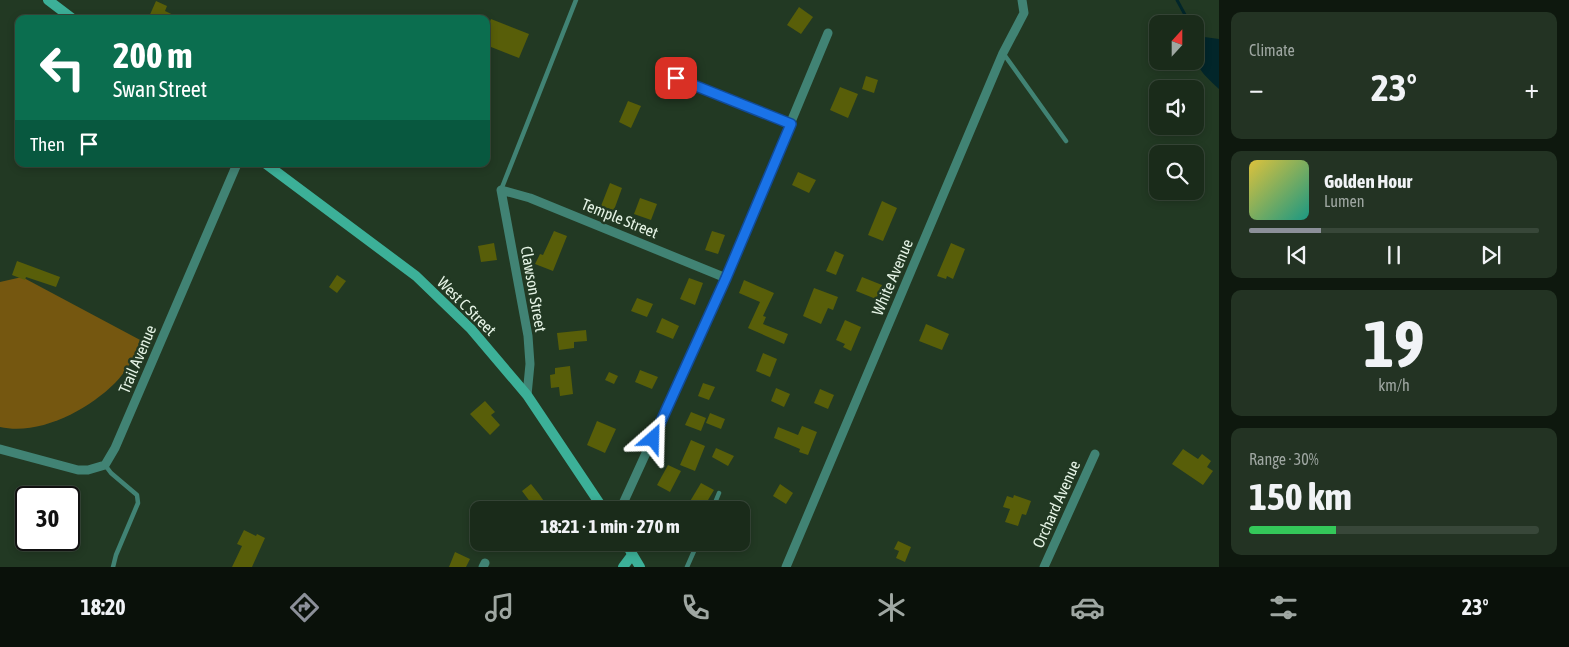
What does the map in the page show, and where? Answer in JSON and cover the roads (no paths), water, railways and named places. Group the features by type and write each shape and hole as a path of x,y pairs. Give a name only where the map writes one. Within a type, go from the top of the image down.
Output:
{"main road":[{"path":"48,0 68,15"},
{"name":"West C Street","path":"270,167 416,276 471,329 528,394 598,501"},
{"path":"630,551 640,567"},
{"path":"623,567 632,555"}],"street":[{"name":"White Avenue","path":"786,567 1003,53 1024,13 1022,0"},
{"path":"624,501 726,278 828,33"},
{"path":"676,78 791,124"},
{"name":"Trail Avenue","path":"105,465 119,438 236,167"},
{"name":"Temple Street","path":"500,190 530,198 726,278"},
{"name":"Clawson Street","path":"500,190 528,336 530,364 528,394"},
{"path":"0,449 78,470 88,470 105,465"},
{"name":"Orchard Avenue","path":"1044,567 1094,454"}],"lane":[{"path":"500,190 576,0"},
{"path":"1003,53 1066,141"},
{"path":"105,465 111,473 137,495 138,503 116,555 113,567"},
{"path":"716,501 719,493"},
{"path":"687,567 694,551"}],"water":[{"path":"1204,37 1219,39 1219,89 1202,71 1204,70"}],"waterway":[{"path":"1177,0 1185,15"}]}
